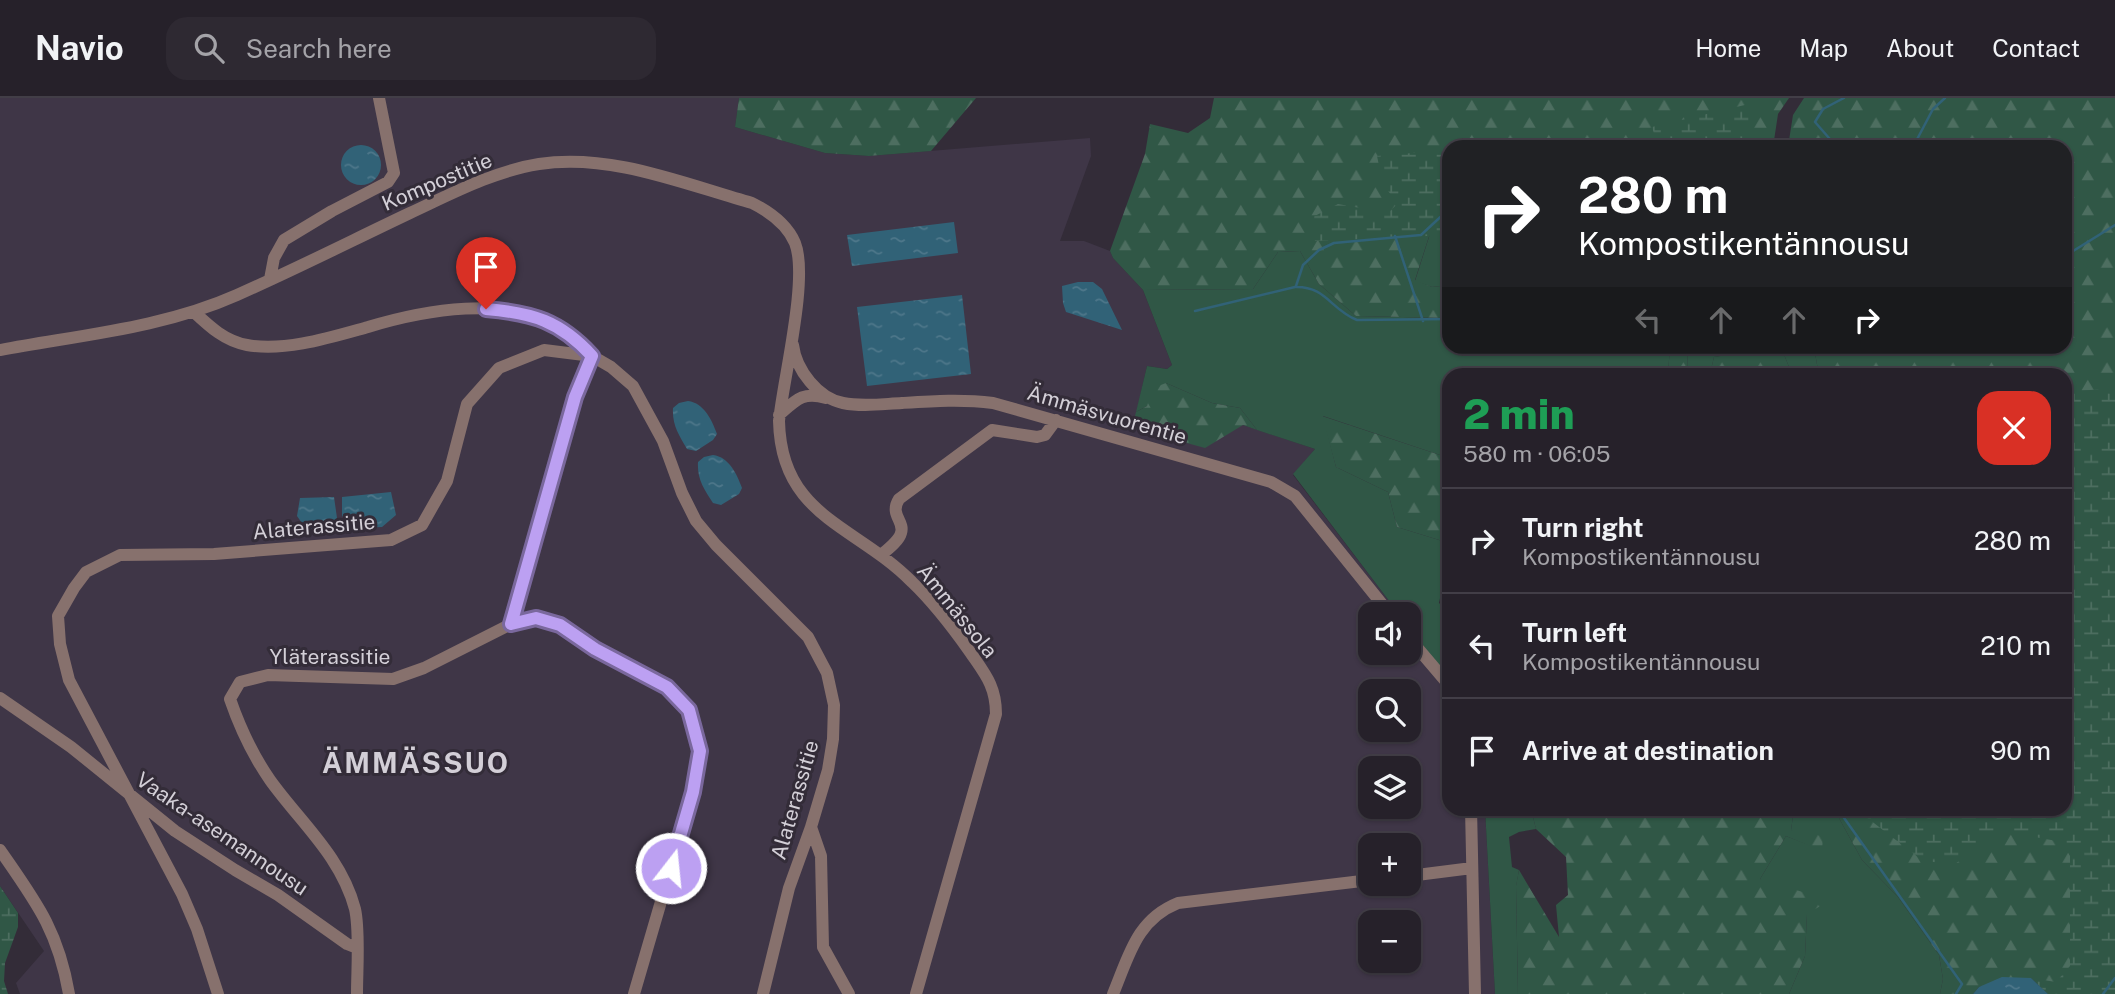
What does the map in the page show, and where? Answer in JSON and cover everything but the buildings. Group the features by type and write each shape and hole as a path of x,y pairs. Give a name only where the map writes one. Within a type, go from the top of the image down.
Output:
{"street":[{"path":"270,279 274,258 284,240 388,182 394,173 379,98"},
{"name":"Kompostitie","path":"0,350 137,327 194,312 463,188 539,164 580,162 628,167 752,203 769,212 785,226 795,244 800,270 792,334"},
{"path":"194,312 224,338 248,346 318,341 396,318 430,312 472,308 500,310 532,316 560,327 592,356 575,397 511,624"},
{"path":"792,334 794,355 800,367 817,389 830,399"},
{"name":"Ämmässola","path":"792,334 779,415 779,438 784,458 799,490 823,516 881,555 912,581 962,641 996,695 996,714 916,994"},
{"name":"Alaterassitie","path":"218,994 187,905 69,680 60,644 58,616 86,572 120,555 214,554 391,540 422,525 447,481 467,404 499,368 544,350 592,356 611,367 633,386 663,441 682,493 696,521 716,545 808,637 827,673 834,705 828,770 789,888 763,994"},
{"name":"Ämmäsvuorentie","path":"779,415 807,395 860,405 961,399 993,403 1271,482 1295,496 1380,602"},
{"path":"881,555 901,536 902,528 895,510 899,499 992,430 1037,437 1045,435 1056,420"},
{"name":"Yläterassitie","path":"357,994 355,911 344,877 317,837 271,781 244,738 230,699 240,682 268,675 393,679 424,668 511,624 536,618 560,625 595,649 667,687 689,710 700,751 693,792 635,994"},
{"path":"1421,652 1442,677"},
{"name":"Vaaka-asemannousu","path":"0,698 71,747 176,831 356,948"},
{"path":"1471,816 1475,994"},
{"path":"811,827 821,856 823,947 849,994"},
{"path":"0,850 41,908 57,941 69,994"},
{"path":"1421,874 1472,868"},
{"path":"1114,993 1133,944 1147,923 1163,909 1178,903 1358,881"}],"shaded area":[{"path":"0,98 739,98 735,127 825,153 869,156 1090,138 1091,156 1060,241 1084,241 1110,251 1113,258 1143,290 1172,365 1167,369 1147,366 1133,428 1243,425 1315,449 1293,475 1390,602 1358,602 1358,665 1421,665 1421,643 1442,671 1442,816 1485,816 1495,994 20,994 16,983 44,951 0,886"}],"green space":[{"path":"739,98 976,98 931,151 869,156 825,153 735,127"},
{"path":"1214,98 1789,98 1778,114 1774,140 1442,140 1442,199 1415,280 1432,287 1442,286 1442,318 1356,316 1319,284 1300,251 1278,252 1253,289 1143,290 1113,258 1110,251 1145,154 1150,124 1188,133 1210,118"},
{"path":"1804,98 2115,98 2115,994 2048,994 2031,978 1979,987 1973,994 1940,994 1943,979 1939,955 1898,897 1862,860 1838,816 2072,816 2072,368 1818,368 1815,354 2072,354 2072,140 1789,140 1793,115"},
{"path":"1749,104 1750,140 1656,140 1652,127"},
{"path":"1442,151 1442,235 1315,241 1311,218 1338,204 1388,213 1398,203 1383,185 1377,156"},
{"path":"1441,199 1442,286 1432,287 1415,281"},
{"path":"1300,251 1319,284 1356,316 1442,318 1442,354 1669,354 1668,368 1442,368 1442,456 1323,416 1336,467 1388,492 1397,527 1442,541 1442,589 1439,603 1442,606 1442,671 1421,643 1421,602 1390,602 1293,474 1315,449 1257,430 1240,408 1212,403 1166,383 1147,406 1136,412 1147,366 1167,369 1172,365 1143,290 1253,289 1278,252"},
{"path":"1669,354 1688,354 1687,368 1668,368"},
{"path":"1688,354 1733,354 1714,357 1711,368 1687,368"},
{"path":"1733,354 1784,354 1789,368 1711,368 1714,357"},
{"path":"1784,354 1815,354 1818,368 1789,368"},
{"path":"1166,383 1212,403 1240,408 1257,430 1243,425 1205,448 1132,428 1136,412 1147,406 1153,388"},
{"path":"2115,388 2115,994 2048,994 2031,978 2056,982 2070,966 2070,856 2062,842 2001,831 1955,864 1923,861 1865,816 2072,816 2072,391"},
{"path":"1322,416 1442,456 1442,541 1397,527 1388,492 1336,467"},
{"path":"1485,816 1533,816 1536,829 1509,837 1512,867 1519,870 1516,887 1518,994 1495,994"},
{"path":"1533,816 1793,816 1791,830 1823,836 1822,851 1786,836 1760,879 1819,897 1822,905 1807,914 1805,956 1789,994 1518,994 1516,886 1519,870 1559,937 1556,905 1568,895 1566,857 1536,829"},
{"path":"1793,816 1838,816 1862,860 1898,897 1939,955 1943,979 1940,994 1789,994 1805,956 1807,913 1760,879 1786,836 1822,850 1791,830"},
{"path":"0,886 18,913 18,927 5,963 4,981 8,994 0,994"}],"water":[{"path":"361,145 375,151 381,165 375,179 361,185 347,179 341,165 347,151"},
{"path":"954,222 958,253 852,266 847,235"},
{"path":"1093,282 1102,289 1122,330 1066,312 1062,286"},
{"path":"962,295 971,374 867,386 857,307"},
{"path":"688,401 703,409 717,434 713,440 696,451 687,449 674,420 673,408"},
{"path":"713,455 728,463 742,488 739,494 721,505 713,503 699,474 698,462"},
{"path":"391,492 396,515 382,527 358,528 342,516 342,497"},
{"path":"334,497 337,518 328,529 306,529 297,516 300,498"},
{"path":"2002,977 2031,978 2048,994 1973,994 1979,987"}],"waterway":[{"path":"1831,140 1815,122 1823,109 1844,98"},
{"path":"1917,140 1933,109 1945,98"},
{"path":"1296,286 1303,265 1319,250 1334,243 1421,235 1442,216"},
{"path":"2072,252 2115,225"},
{"path":"1395,236 1423,321"},
{"path":"1195,311 1295,287 1314,290 1357,320 1442,319"},
{"path":"1843,816 1962,984 1956,994"},
{"path":"2103,994 2115,978"}],"district":[{"name":"ÄMMÄSSUO","path":"416,763"}],"route":[{"path":"486,309 532,316 560,327 592,356 575,397 511,624 536,618 560,625 595,649 667,687 689,710 700,751 693,792 671,868"}]}
